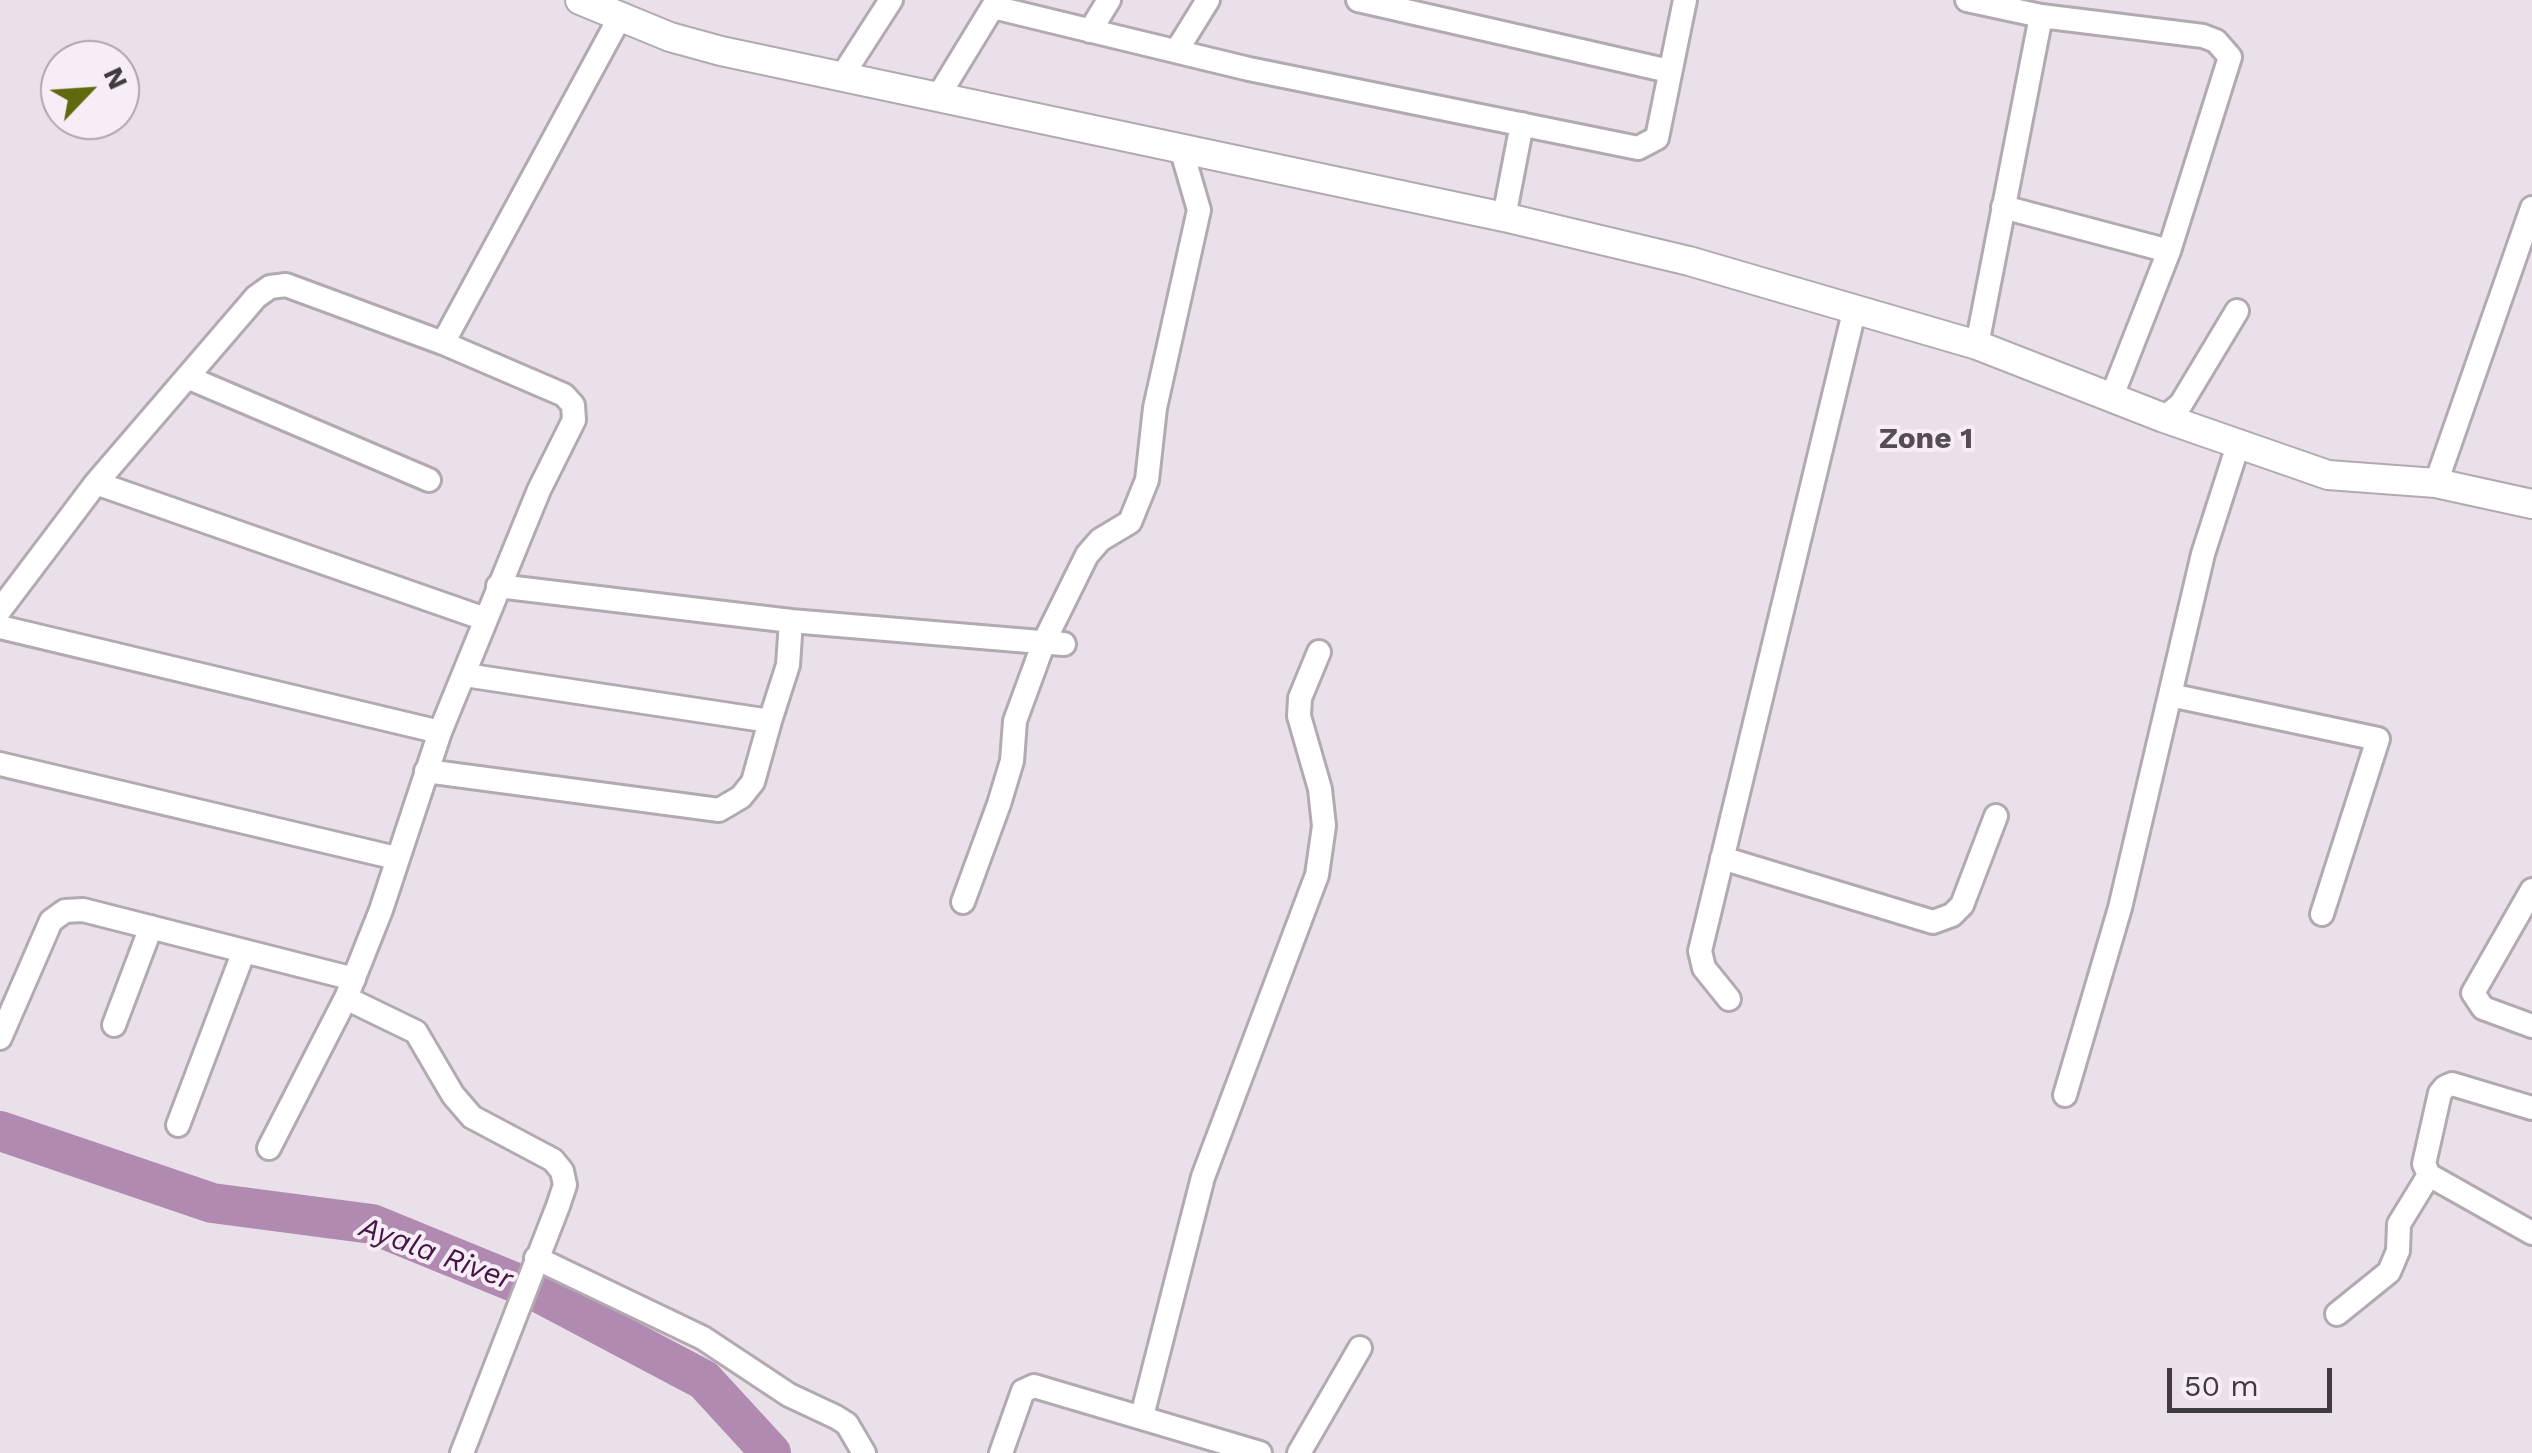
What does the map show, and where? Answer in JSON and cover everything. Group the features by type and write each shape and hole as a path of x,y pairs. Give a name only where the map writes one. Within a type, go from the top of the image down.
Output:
{"street":[{"path":"580,0 704,47 1689,260 1977,345 2164,418 2328,475 2436,483 2532,504"},
{"path":"842,76 891,0"},
{"path":"1090,31 1109,0"},
{"path":"1177,50 1208,0"},
{"path":"1358,0 1669,71"},
{"path":"940,96 995,4 1090,31 1645,148 1657,138 1685,0"},
{"path":"1967,0 2041,16 2204,36 2216,41 2230,57 2169,250 2112,396"},
{"path":"1977,345 2041,16"},
{"path":"443,343 620,17"},
{"path":"1504,217 1522,124"},
{"path":"964,902 1012,761 1015,721 1054,643 1087,555 1100,540 1130,522 1147,480 1155,408 1199,210 1180,148"},
{"path":"2004,207 2169,250"},
{"path":"2436,483 2532,208"},
{"path":"0,610 96,482 186,377 270,288 286,286 443,343 564,395 573,406 574,420 498,586 440,732 350,988 270,1148"},
{"path":"1729,999 1704,968 1700,952 1855,308"},
{"path":"2164,418 2181,404 2210,362 2237,311"},
{"path":"186,377 428,480"},
{"path":"2065,1095 2120,908 2203,554 2240,442"},
{"path":"96,482 485,619"},
{"path":"498,586 791,620 1054,643"},
{"path":"426,771 719,810 741,797 754,782 788,665 791,620"},
{"path":"0,627 440,732"},
{"path":"1142,1416 1203,1177 1317,876 1324,826 1320,789 1299,716 1300,698 1319,652"},
{"path":"465,676 770,722"},
{"path":"2170,695 2378,739 2322,914"},
{"path":"0,764 396,858"},
{"path":"1722,858 1933,922 1952,915 1962,904 1996,816"},
{"path":"2532,890 2473,993 2482,1008 2532,1026"},
{"path":"0,1038 52,921 65,911 83,910 244,951 350,988 416,1032 454,1096 472,1117 552,1160 562,1171 566,1186 462,1453"},
{"path":"114,1024 151,927"},
{"path":"178,1125 244,951"},
{"path":"2532,1108 2452,1084 2440,1093 2424,1164 2429,1175 2532,1233"},
{"path":"2337,1314 2389,1272 2398,1251 2399,1224 2429,1175"},
{"path":"533,1263 703,1338 777,1388 847,1424 864,1453"},
{"path":"1300,1453 1360,1348"},
{"path":"1001,1453 1027,1387 1083,1397 1260,1453"}],"waterway":[{"name":"Ayala River","path":"0,1131 212,1203 372,1224 536,1291 704,1380 771,1453"}],"district":[{"name":"Zone 1","path":"1926,439"}]}
